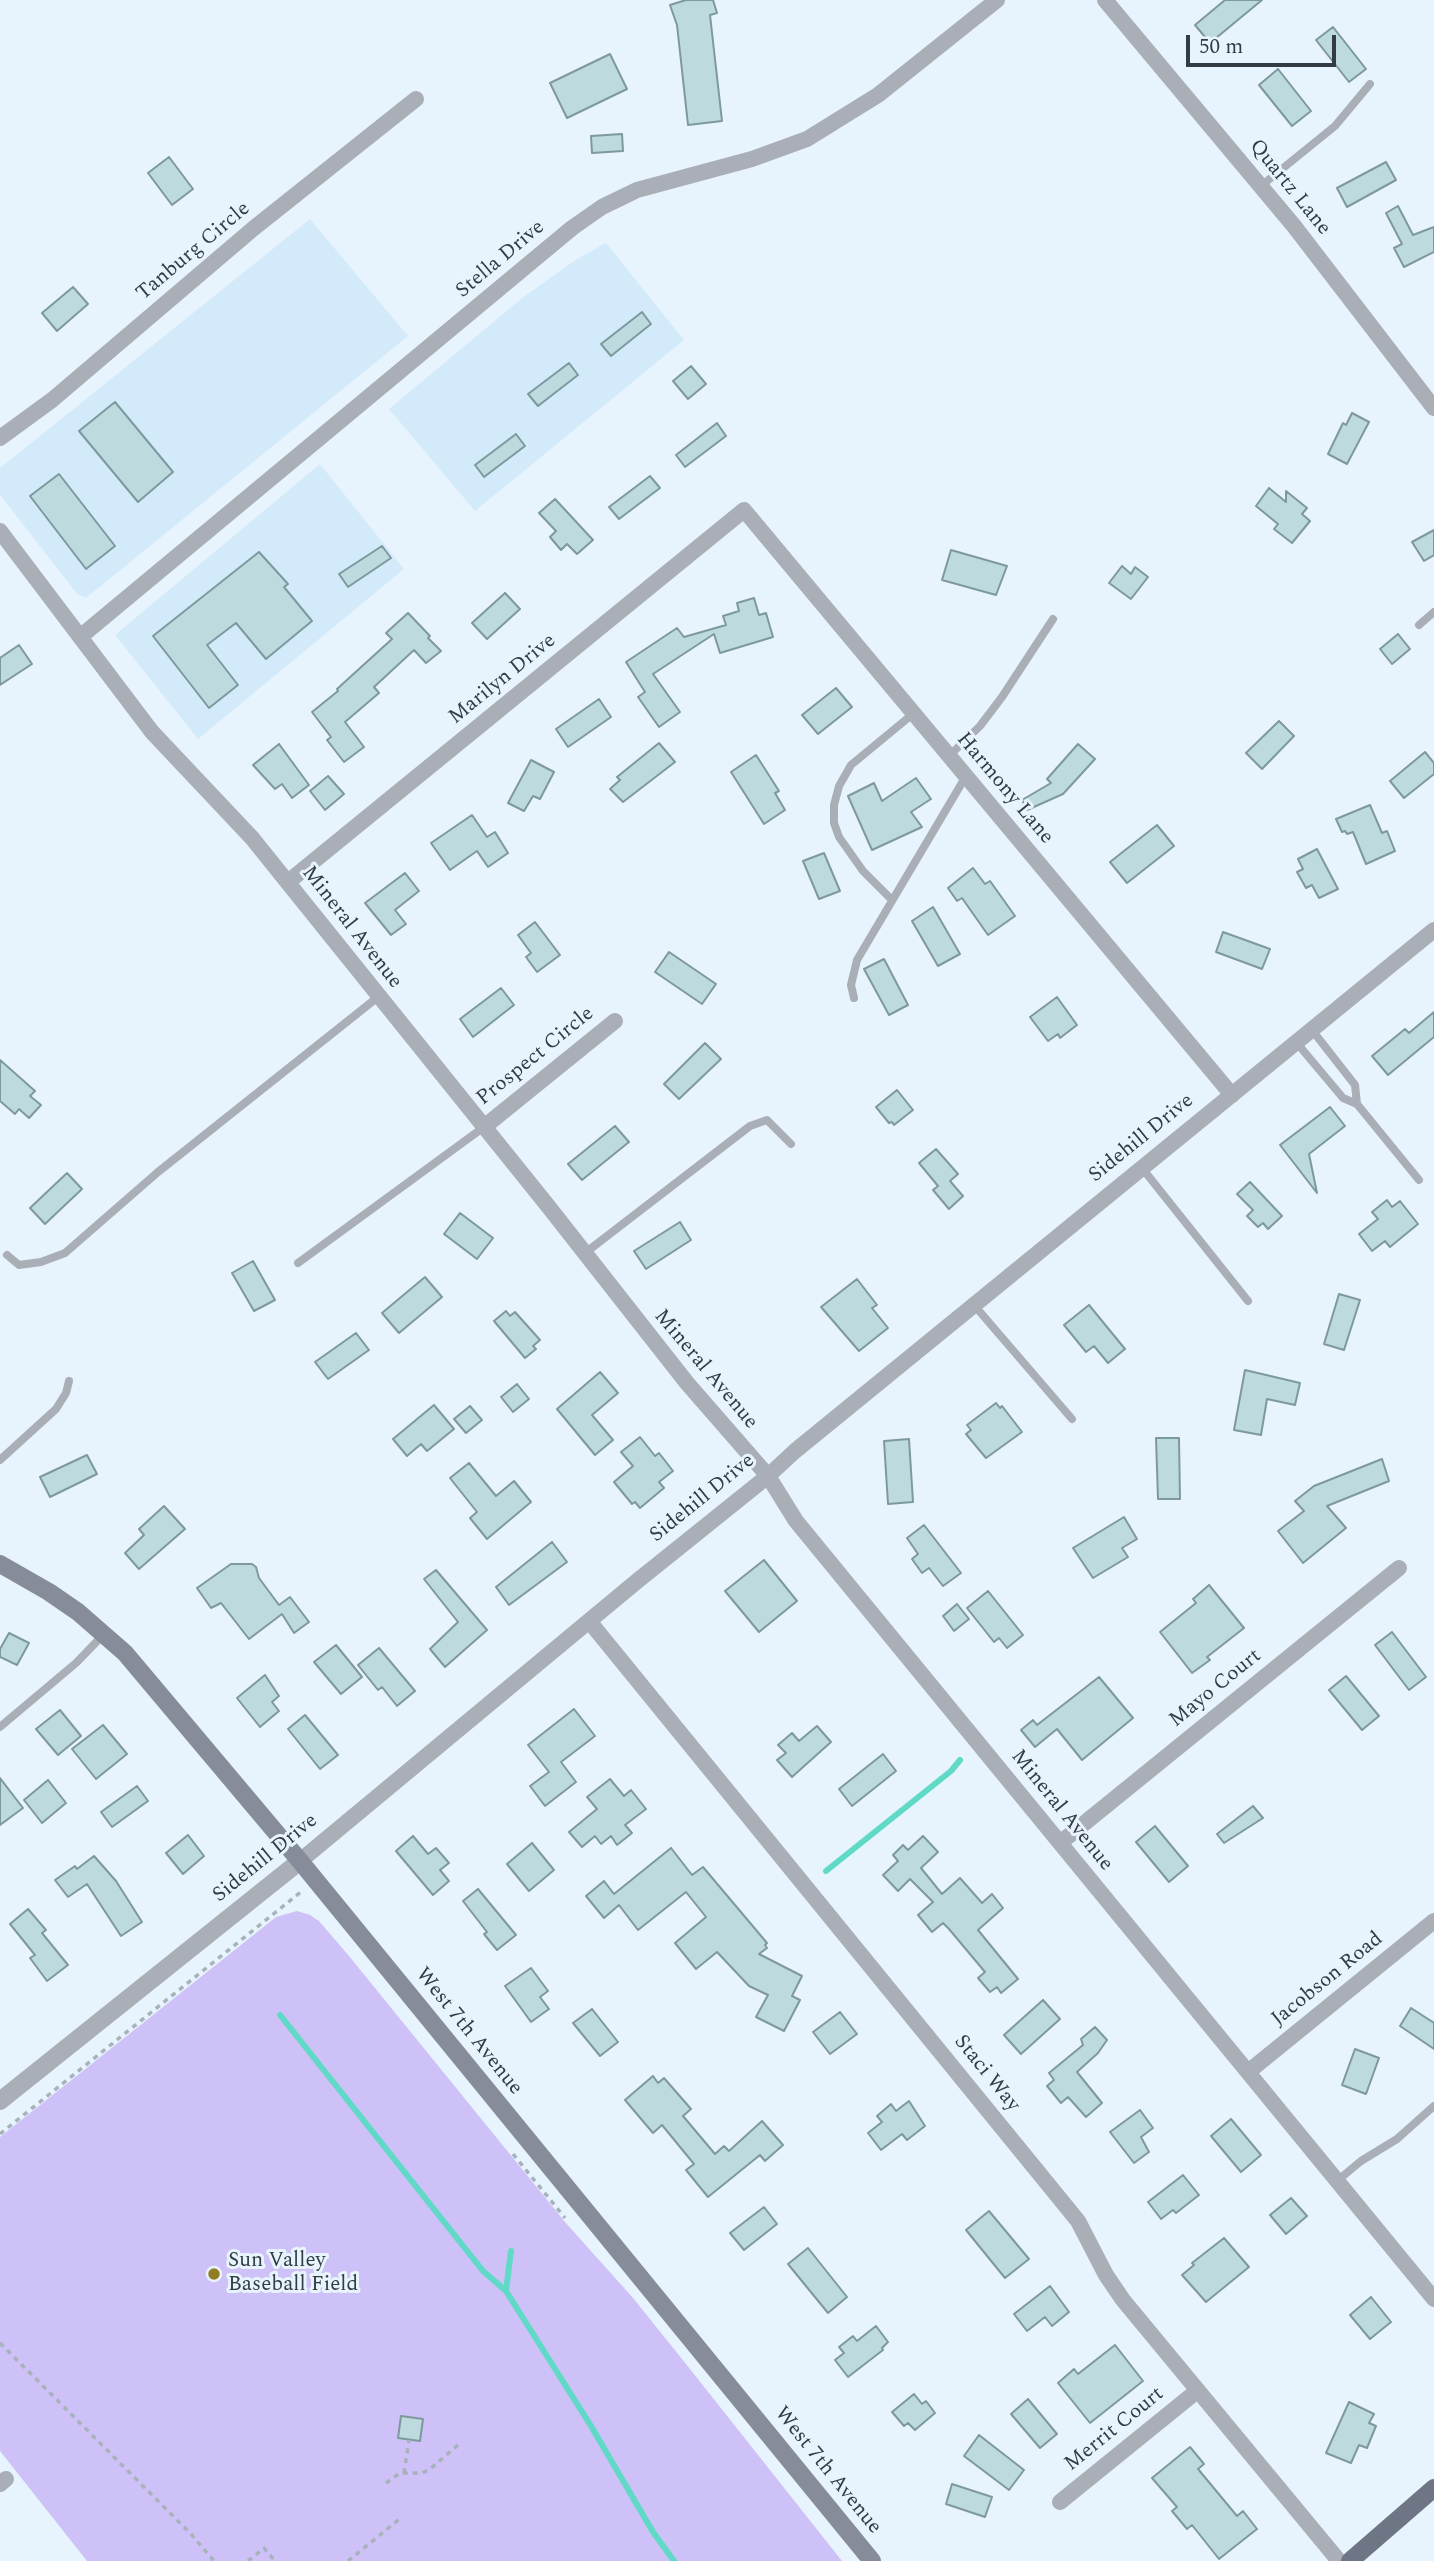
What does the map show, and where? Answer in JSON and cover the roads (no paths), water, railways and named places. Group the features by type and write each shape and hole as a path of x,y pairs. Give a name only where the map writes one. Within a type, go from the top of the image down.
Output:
{"main road":[{"name":"West 7th Avenue","path":"0,1564 49,1592 105,1633 145,1676 872,2561"},
{"path":"1350,2561 1434,2488"}],"street":[{"name":"Stella Drive","path":"80,638 572,228 602,207 637,190 752,159 807,139 878,95 997,0"},
{"name":"Quartz Lane","path":"1105,0 1294,226 1434,408"},
{"name":"Tanburg Circle","path":"0,438 52,400 254,228 416,99"},
{"name":"Harmony Lane","path":"744,510 1232,1095"},
{"name":"Marilyn Drive","path":"288,882 744,510"},
{"name":"Mineral Avenue","path":"0,531 152,732 252,838 288,882 687,1383 768,1476 796,1521 1434,2299"},
{"name":"Sidehill Drive","path":"0,2101 299,1861 795,1451 1434,930"},
{"name":"Prospect Circle","path":"484,1127 615,1021"},
{"name":"Mayo Court","path":"1060,1843 1399,1567"},
{"name":"Staci Way","path":"589,1621 1079,2221 1105,2274 1123,2300 1339,2561"},
{"name":"Jacobson Road","path":"1248,2072 1434,1921"},
{"name":"Merrit Court","path":"1060,2502 1197,2390"}],"lane":[{"path":"1261,186 1335,126 1370,84"},
{"path":"1419,625 1434,612"},
{"path":"949,756 980,726 1053,619"},
{"path":"892,900 863,871 839,837 834,823 834,805 839,786 851,765 914,713"},
{"path":"854,998 851,985 857,960 966,776"},
{"path":"6,1255 19,1265 41,1262 65,1253 158,1172 378,997"},
{"path":"1312,1030 1355,1084 1357,1104"},
{"path":"1296,1042 1343,1098 1357,1104 1419,1180"},
{"path":"585,1253 750,1126 767,1120 791,1144"},
{"path":"298,1262 484,1127"},
{"path":"1142,1168 1248,1301"},
{"path":"974,1305 1072,1419"},
{"path":"0,1460 56,1409 66,1394 69,1381"},
{"path":"0,1727 76,1663 105,1633"},
{"path":"1338,2181 1361,2161 1397,2139 1434,2106"}],"waterway":[{"path":"826,1871 951,1771 960,1760"},
{"path":"280,2015 483,2271 506,2291 591,2426 653,2532 674,2561"},
{"path":"506,2291 511,2251"}],"place":[{"name":"Sun Valley Baseball Field","path":"214,2274"}]}
